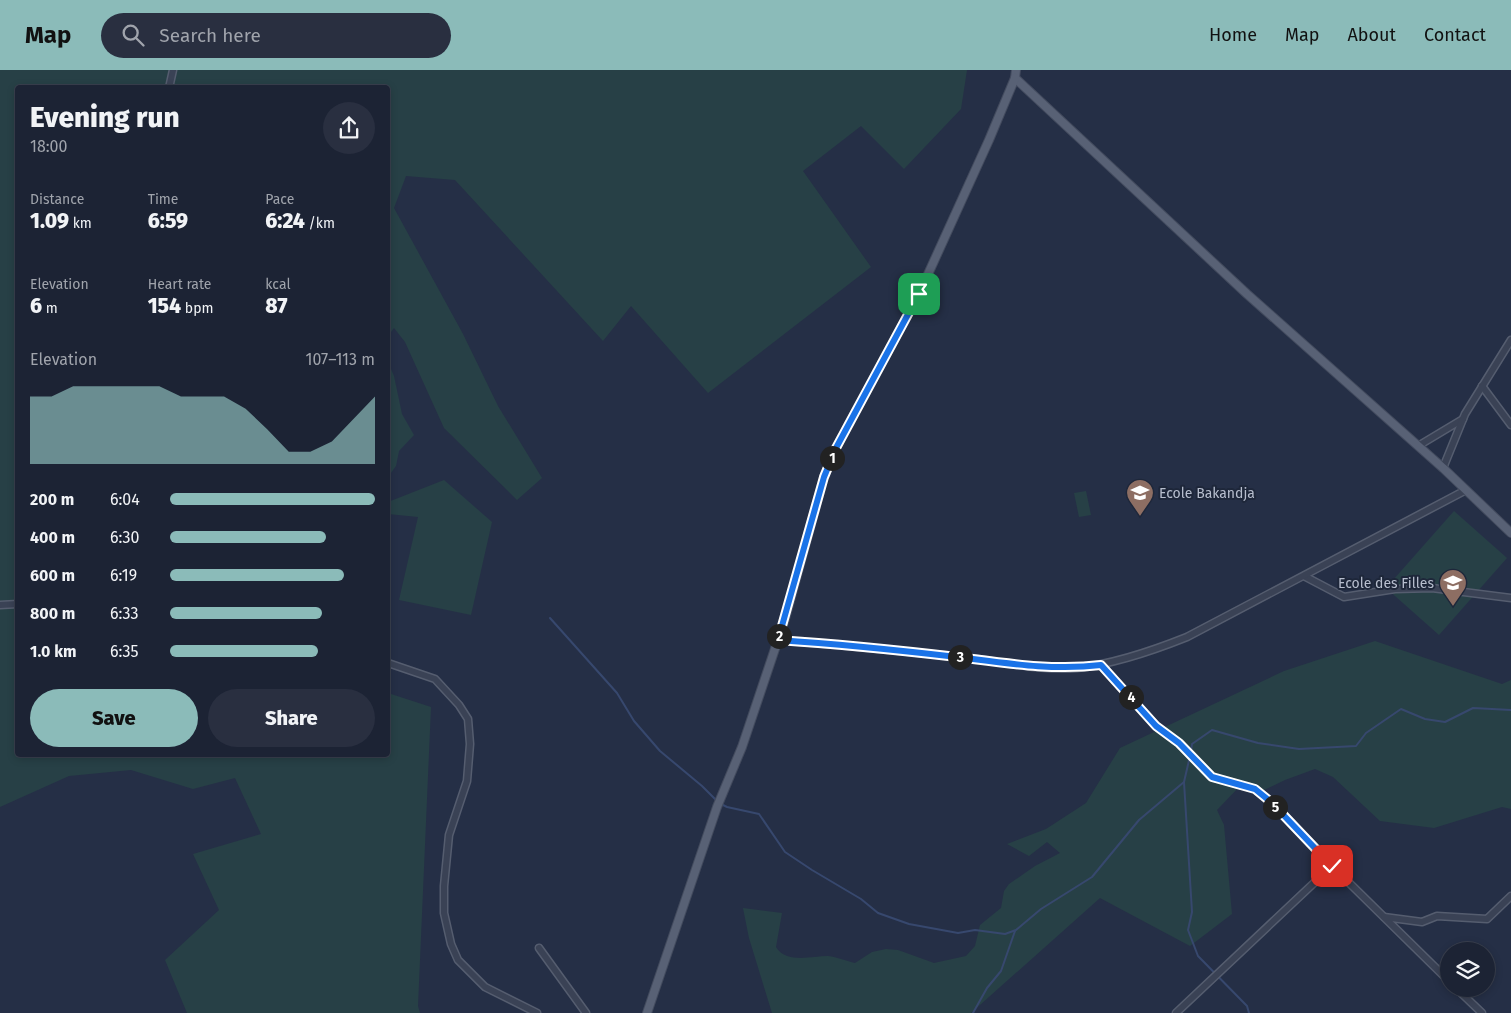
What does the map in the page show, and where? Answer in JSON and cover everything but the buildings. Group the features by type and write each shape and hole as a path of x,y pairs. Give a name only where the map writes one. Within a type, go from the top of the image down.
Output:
{"main road":[{"path":"647,1013 720,796 742,747 778,640 824,477 836,448 919,294 989,140 1016,74 1247,294 1443,468 1511,533"}],"street":[{"path":"170,85 173,70"},
{"path":"1443,468 1463,419 1511,340"},
{"path":"1482,386 1511,425"},
{"path":"1418,446 1463,419"},
{"path":"778,640 856,646 1042,666 1075,668 1101,665 1162,647 1187,637 1466,490"},
{"path":"1304,576 1344,597 1394,589 1432,588 1511,598"},
{"path":"0,605 15,604"},
{"path":"390,664 435,679 459,705 468,720 470,744 468,781 449,835 444,886 444,913 451,944 458,960 485,987 537,1013"},
{"path":"1101,665 1156,726 1179,743 1212,777 1255,789 1272,803 1332,866 1440,972"},
{"path":"1176,1013 1332,866"},
{"path":"1384,917 1422,922 1437,916 1487,919 1511,896"},
{"path":"539,948 586,1013"},
{"path":"1465,997 1482,1013"}],"green space":[{"path":"0,70 967,70 961,109 904,169 861,126 803,171 871,267 708,393 631,306 603,341 455,180 406,176 394,208 463,334 498,406 542,478 517,500 444,428 405,342 394,328 390,333 390,85 15,85 15,757 390,757 390,694 431,707 418,1006 420,1013 187,1013 165,960 219,910 193,854 261,834 235,778 193,789 131,770 69,776 0,807"},
{"path":"390,367 394,376 402,414 414,435 399,451 396,466 390,474"},
{"path":"444,480 492,522 471,615 399,600 418,517 390,514 390,501"},
{"path":"1086,491 1091,515 1079,517 1074,493"},
{"path":"1454,511 1507,558 1439,635 1386,588"},
{"path":"1375,641 1502,684 1511,680 1511,809 1502,807 1434,828 1380,821 1333,777 1315,769 1264,790 1241,785 1217,810 1224,825 1232,914 1190,946 1100,898 971,1013 772,1013 749,938 743,908 782,913 776,947 786,956 807,958 828,956 855,963 872,952 886,949 898,950 934,963 966,956 975,946 980,925 1001,908 1004,891 1009,884 1035,866 1060,853 1047,842 1029,856 1007,844 1046,829 1086,803 1120,748 1284,671"}],"waterway":[{"path":"550,618 617,693 634,721 660,751 717,801"},
{"path":"1191,752 1192,744 1212,730 1258,743 1299,749 1356,746 1366,733 1401,709 1425,719 1445,722 1473,708 1511,710"},
{"path":"1190,756 1184,782 1192,912 1188,930 1198,956 1247,1006 1249,1013"},
{"path":"721,804 759,814 785,852 861,899 878,913 909,924 958,933 975,930 1005,934 1016,930 1041,909 1092,877 1139,820 1184,782"},
{"path":"973,1013 987,988 1001,971 1015,931"}],"place":[{"name":"Ecole Bakandja","path":"1140,517"},
{"name":"Ecole des Filles","path":"1453,607"}],"route":[{"path":"919,294 836,448 824,477 807,544 778,640 856,646 1042,666 1075,668 1101,665 1156,726 1179,743 1212,777 1255,789 1272,803 1332,866"}]}
